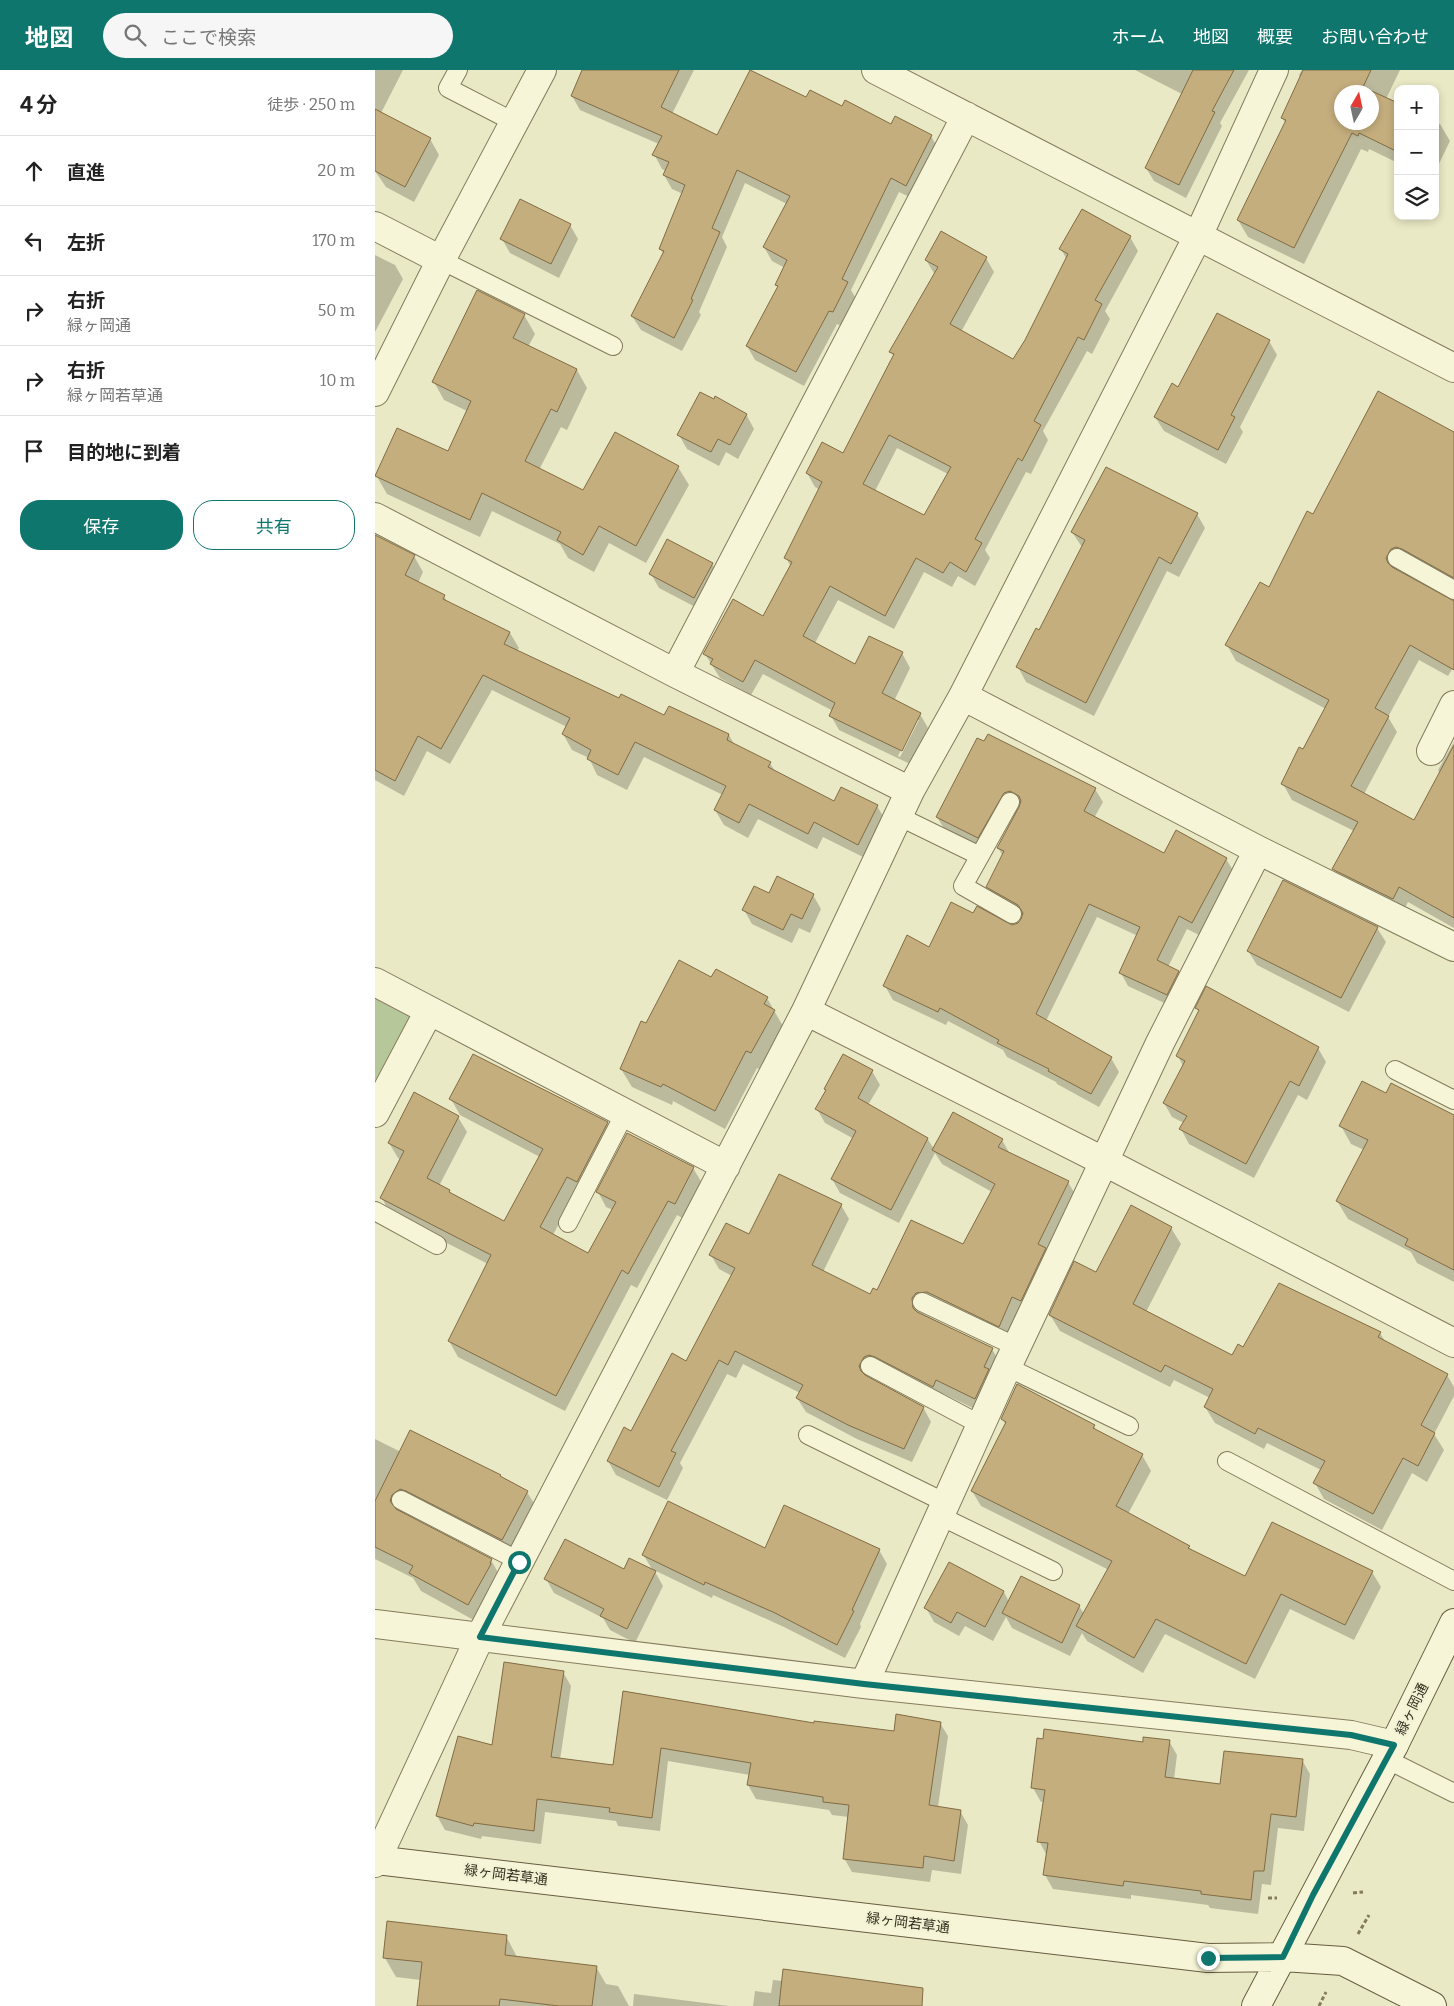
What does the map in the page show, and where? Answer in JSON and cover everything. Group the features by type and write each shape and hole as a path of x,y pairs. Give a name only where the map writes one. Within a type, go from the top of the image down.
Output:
{"street":[{"path":"375,392 441,260 542,70"},
{"path":"876,70 1454,368"},
{"path":"375,1861 480,1637 806,1011 910,791 963,696 1197,236 1274,70"},
{"path":"675,673 966,116"},
{"path":"375,226 441,260"},
{"path":"375,517 675,673 910,791"},
{"path":"963,696 1258,850 1454,947"},
{"path":"1431,751 1454,706"},
{"path":"864,1684 1012,1357 1160,1042 1258,850"},
{"path":"375,982 726,1166"},
{"path":"375,1113 429,1011"},
{"path":"806,1011 1105,1162 1454,1343"},
{"name":"緑ヶ岡通","path":"1256,2006 1390,1752 1454,1623"},
{"path":"375,1624 864,1684 1351,1735 1390,1752"},
{"name":"緑ヶ岡若草通","path":"375,1861 1208,1958 1283,1957 1343,1961 1431,2006"}],"lane":[{"path":"458,70 449,88 514,122"},
{"path":"441,260 613,346"},
{"path":"1397,558 1454,590"},
{"path":"1010,802 963,886 1012,914"},
{"path":"899,816 980,856"},
{"path":"1395,1070 1454,1100"},
{"path":"568,1223 625,1113"},
{"path":"375,1211 437,1245"},
{"path":"922,1302 1129,1426"},
{"path":"870,1366 981,1425"},
{"path":"808,1435 1053,1571"},
{"path":"1227,1461 1454,1581"},
{"path":"401,1500 519,1562"},
{"path":"1390,1752 1454,1793"}],"green space":[{"path":"375,999 412,1018 375,1088"}],"building":[{"path":"582,70 679,70 661,107 717,135 750,70 806,97 810,90 842,106 845,100 891,124 895,116 932,135 906,186 891,178 842,279 848,282 833,312 829,311 796,372 746,346 778,286 775,285 787,260 763,247 790,196 737,170 712,228 720,232 691,299 693,300 674,338 631,316 664,251 659,249 685,185 663,175 669,162 652,155 662,136 571,96"},
{"path":"1193,70 1234,70 1212,111 1215,112 1179,185 1145,168"},
{"path":"1303,70 1371,70 1364,85 1334,85 1334,130 1379,130 1379,94 1394,101 1394,150 1359,133 1358,136 1352,133 1294,248 1237,220 1286,120 1281,118"},
{"path":"375,109 431,138 405,187 375,171"},
{"path":"520,199 571,224 551,264 500,239"},
{"path":"1082,209 1131,236 1095,300 1102,304 1084,340 1078,337 1034,421 1041,425 1022,461 1018,458 975,539 982,543 966,572 950,562 943,573 916,558 885,616 830,586 803,636 855,664 869,636 903,652 882,693 921,713 902,751 829,716 835,703 755,660 743,682 710,664 713,659 703,654 733,599 763,616 792,562 784,558 822,482 806,473 822,442 843,453 894,354 889,352 938,267 925,260 941,231 987,257 950,324 1013,359 1025,340 1068,254 1059,249","holes":["889,435 951,467 924,515 863,484"]},
{"path":"477,290 525,314 513,338 577,369 557,412 551,409 525,461 583,490 615,432 679,466 636,546 599,526 583,555 557,540 561,532 482,493 470,520 375,476 397,428 448,451 471,401 432,382"},
{"path":"1217,313 1270,340 1231,415 1235,417 1218,450 1154,417 1172,383 1178,387"},
{"path":"1378,391 1454,432 1454,578 1396,547 1391,549 1386,558 1392,567 1454,601 1454,670 1410,645 1375,708 1389,716 1351,786 1414,820 1454,745 1454,918 1399,887 1393,899 1332,869 1358,822 1281,784 1299,747 1303,749 1329,700 1225,645 1260,582 1269,587 1307,511 1313,514"},
{"path":"700,392 714,399 715,396 747,414 730,445 718,439 711,452 677,435"},
{"path":"1106,467 1198,513 1171,564 1159,557 1086,703 1016,667 1036,628 1039,630 1085,540 1071,532"},
{"path":"375,535 415,555 405,575 445,595 443,599 510,632 504,644 619,698 621,694 664,715 669,706 729,734 727,740 771,762 768,767 834,801 841,787 878,805 858,845 814,822 808,834 749,804 739,823 714,810 726,786 635,742 618,775 587,759 591,750 562,734 570,718 483,675 441,749 418,736 395,781 375,770"},
{"path":"667,539 713,563 694,598 649,574"},
{"path":"988,734 1096,788 1084,811 1164,853 1176,830 1227,858 1192,923 1179,916 1157,960 1179,971 1167,995 1119,973 1140,927 1089,904 1036,1014 1112,1057 1091,1094 1048,1071 1049,1069 997,1043 999,1040 940,1008 938,1012 883,986 907,935 929,947 951,902 973,913 977,906 1012,925 1018,923 1021,919 1023,913 1018,905 986,887 1004,851 997,848 1019,807 1021,801 1019,796 1010,791 1004,793 978,838 936,817 977,738 984,741"},
{"path":"777,876 814,894 802,919 791,914 783,930 742,910 754,886 769,893"},
{"path":"1283,880 1378,927 1341,998 1247,951"},
{"path":"679,960 711,977 716,969 768,997 764,1004 775,1010 751,1053 746,1051 715,1111 663,1084 661,1087 620,1069 641,1021 646,1023"},
{"path":"1206,986 1319,1047 1299,1086 1290,1081 1246,1164 1179,1129 1187,1116 1163,1103 1185,1061 1176,1056 1199,1010 1195,1008"},
{"path":"473,1054 608,1122 577,1182 567,1177 540,1227 588,1253 616,1202 596,1192 627,1133 694,1167 675,1204 668,1201 628,1274 622,1270 556,1396 448,1341 491,1255 380,1198 404,1151 388,1143 414,1092 459,1116 427,1178 504,1221 543,1149 449,1099"},
{"path":"843,1054 873,1070 858,1098 928,1138 891,1210 831,1179 856,1131 815,1109"},
{"path":"1362,1081 1386,1093 1391,1083 1454,1115 1454,1270 1405,1245 1408,1239 1336,1201 1368,1140 1339,1126"},
{"path":"953,1112 1003,1139 998,1147 1069,1181 1038,1244 1046,1248 1021,1301 1012,1297 999,1327 927,1292 916,1293 912,1298 913,1308 917,1312 993,1348 984,1367 989,1369 975,1399 936,1380 933,1387 875,1357 869,1355 864,1357 859,1366 865,1375 924,1407 904,1449 848,1425 796,1398 803,1385 735,1351 728,1365 719,1360 671,1451 676,1453 659,1487 607,1461 624,1427 631,1431 672,1353 686,1361 735,1268 709,1255 726,1223 749,1234 779,1174 842,1204 812,1265 870,1294 873,1288 877,1290 911,1220 963,1244 995,1184 932,1150"},
{"path":"1131,1205 1172,1227 1133,1304 1232,1355 1238,1344 1243,1347 1279,1283 1381,1332 1378,1337 1448,1374 1421,1425 1435,1433 1418,1466 1403,1458 1373,1514 1313,1483 1325,1461 1258,1428 1255,1434 1204,1407 1213,1389 1165,1365 1161,1372 1049,1315 1074,1261 1096,1272"},
{"path":"1017,1384 1095,1425 1093,1428 1143,1454 1116,1506 1190,1546 1188,1548 1245,1576 1272,1522 1373,1571 1345,1625 1281,1594 1246,1664 1156,1619 1134,1658 1076,1626 1112,1561 971,1491 1006,1422 1001,1419"},
{"path":"410,1430 501,1475 528,1491 502,1540 406,1491 400,1489 392,1495 390,1501 396,1509 492,1559 468,1605 409,1573 413,1566 375,1547 375,1501"},
{"path":"668,1501 765,1548 784,1505 880,1549 852,1610 854,1611 837,1645 775,1613 705,1582 704,1585 642,1555"},
{"path":"565,1539 624,1569 629,1558 656,1571 627,1629 600,1616 604,1609 544,1579"},
{"path":"949,1562 1004,1591 985,1627 957,1612 951,1623 924,1608"},
{"path":"1021,1576 1080,1605 1062,1643 1002,1613"},
{"path":"504,1662 564,1671 551,1757 613,1765 623,1691 814,1723 814,1721 894,1731 896,1714 941,1722 929,1805 961,1810 954,1861 924,1856 923,1868 843,1859 849,1805 823,1802 823,1797 747,1785 751,1763 661,1748 652,1818 609,1812 610,1808 537,1799 534,1831 474,1823 473,1826 436,1816 458,1736 492,1745"},
{"path":"1044,1729 1143,1742 1143,1737 1170,1740 1165,1777 1220,1784 1224,1751 1303,1759 1296,1817 1271,1814 1264,1871 1254,1871 1251,1900 1201,1894 1201,1891 1124,1881 1123,1886 1043,1875 1048,1843 1037,1842 1045,1790 1031,1788 1037,1738 1043,1739"},
{"path":"387,1921 507,1935 505,1955 597,1966 592,2006 559,2006 500,1999 499,2006 417,2006 422,1962 383,1958"},
{"path":"783,1969 923,1988 922,2006 779,2006"}],"route":[{"path":"519,1562 480,1637 864,1684 1351,1735 1394,1745 1313,1895 1283,1957 1208,1958"}]}
